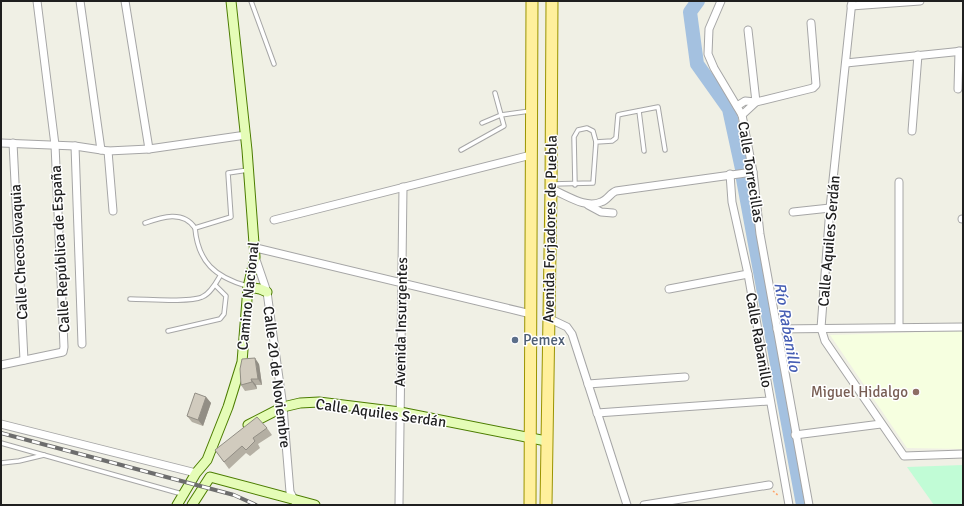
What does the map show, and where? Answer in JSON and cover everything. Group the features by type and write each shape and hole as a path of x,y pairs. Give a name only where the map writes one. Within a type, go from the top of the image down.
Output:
{"main road":[{"name":"Camino Nacional","path":"177,505 196,473 207,460 228,407 242,362 248,287 256,252 246,135 231,1"},
{"name":"Avenida Forjadores de Puebla","path":"530,505 529,439 532,1"},
{"name":"Avenida Forjadores de Puebla","path":"546,505 551,187 552,1"},
{"path":"248,287 267,292"},
{"name":"Calle Aquiles Serdán","path":"238,432 261,417 283,407 300,403 319,402 400,412 529,439 546,441"},
{"path":"207,460 223,445"},
{"path":"192,505 210,477 295,502 315,505"}],"street":[{"name":"Calle República de España","path":"24,360 63,352 64,347 55,145 36,1"},
{"path":"80,1 105,151 113,211"},
{"path":"125,1 148,149"},
{"name":"Calle Torrecillas","path":"721,1 709,29 708,54 714,68 742,115 753,172 760,234 809,505"},
{"path":"851,3 920,1"},
{"name":"Calle Aquiles Serdán","path":"851,3 846,64 830,208 822,328 825,341 904,456 963,454"},
{"path":"737,106 745,101 756,102 813,88 816,85 811,23"},
{"path":"748,30 756,102"},
{"path":"846,64 961,51 958,90"},
{"path":"912,131 918,55"},
{"path":"742,115 756,102"},
{"path":"1,142 75,146 105,151 148,149 246,135"},
{"name":"Calle Checoslovaquia","path":"14,143 24,360"},
{"path":"75,146 82,344"},
{"path":"274,220 531,155"},
{"path":"588,206 603,202 616,191 753,172"},
{"name":"Calle Rabanillo","path":"730,174 732,202 748,274 769,401 788,502"},
{"path":"899,182 899,327"},
{"name":"Avenida Insurgentes","path":"399,505 403,187"},
{"path":"551,187 601,212 613,213"},
{"path":"793,212 830,208"},
{"path":"256,252 531,314"},
{"name":"Calle 20 de Noviembre","path":"256,252 267,292 283,407 290,492 295,502"},
{"path":"670,288 748,274"},
{"path":"548,318 570,330 627,505"},
{"path":"777,330 822,328 963,327"},
{"path":"1,365 24,360"},
{"path":"588,384 685,378"},
{"path":"597,413 769,401"},
{"path":"1,424 196,473"},
{"path":"796,435 881,424"},
{"path":"644,505 769,485"}],"lane":[{"path":"251,1 274,64"},
{"path":"461,150 502,129 504,123 495,93"},
{"path":"596,142 612,141 616,138 618,115 658,107 665,150"},
{"path":"482,123 501,115 531,110"},
{"path":"639,111 644,151"},
{"path":"551,187 575,185 593,183 596,142 593,131 587,128 578,130 574,137 575,185"},
{"path":"195,228 230,217 228,173 249,170"},
{"path":"145,223 166,216 184,218 190,221 195,228 197,245 202,256 220,276 228,281 248,287"},
{"path":"130,300 191,299 203,297 215,285 220,276"},
{"path":"168,331 220,319 224,314 226,296 215,285"},
{"path":"1,443 183,494"},
{"path":"1,463 19,461 45,455"}],"path":[{"path":"769,485 775,494 788,502"}],"shaded area":[{"name":"Miguel Hidalgo","path":"963,331 963,449 907,448 830,335"}],"green space":[{"path":"963,465 963,505 934,505 907,467"}],"building":[{"path":"255,358 258,379 251,379 252,382 241,385 240,369 242,359"},
{"path":"195,393 206,397 198,420 187,416"},
{"path":"257,417 267,428 253,438 255,441 246,450 242,446 224,462 215,450"}],"waterway":[{"name":"Río Rabanillo","path":"698,1 690,12 697,64 729,109 742,169"},
{"name":"Río Rabanillo","path":"743,179 803,505"}],"railway":[{"path":"1,433 234,495 256,505"}],"place":[{"name":"Pemex","path":"515,340"},
{"name":"Miguel Hidalgo","path":"916,392"}]}
